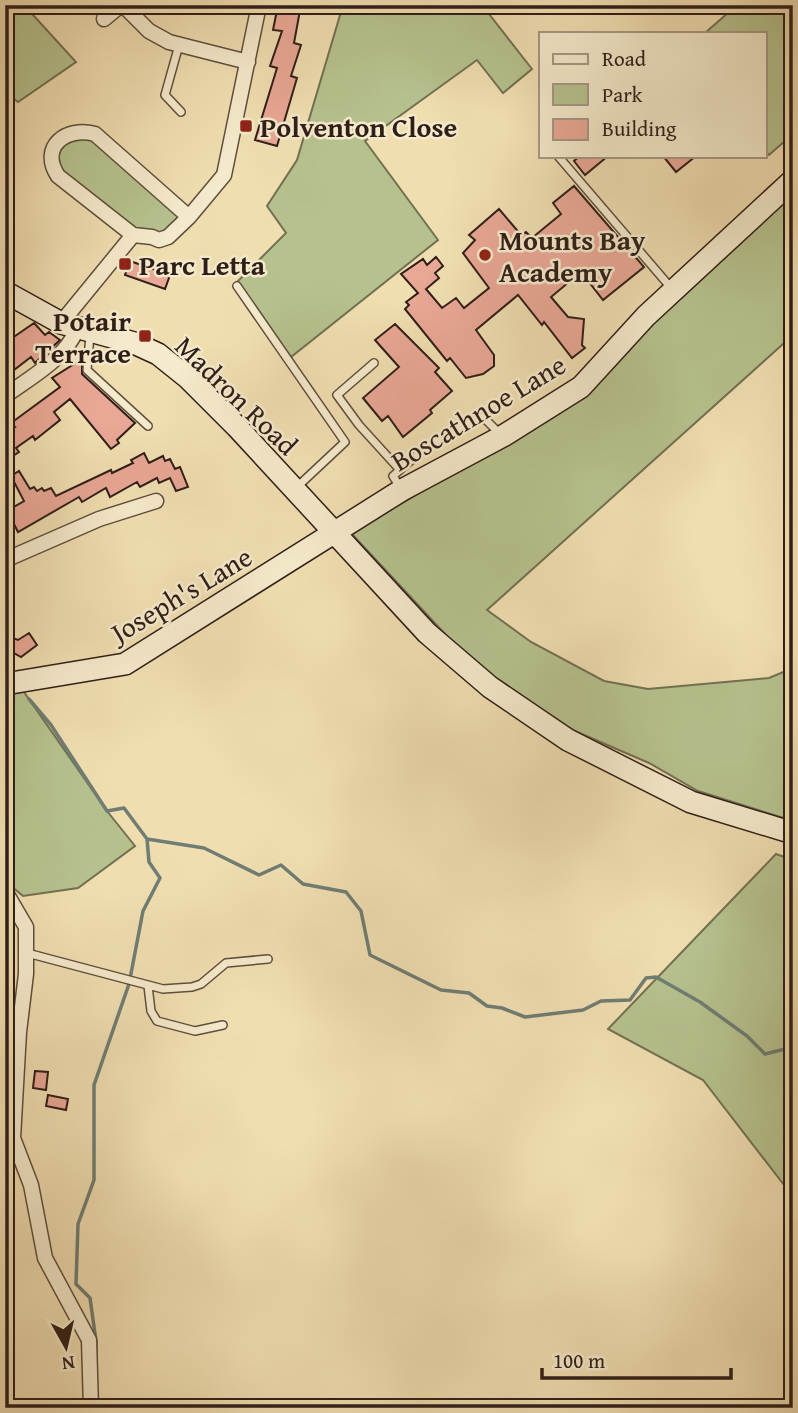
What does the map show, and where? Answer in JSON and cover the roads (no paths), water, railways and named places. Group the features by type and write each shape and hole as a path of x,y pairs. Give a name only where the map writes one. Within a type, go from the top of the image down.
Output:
{"main road":[{"name":"Boscathnoe Lane","path":"334,533 401,480 503,436 581,387 673,290 789,189"},
{"name":"Madron Road","path":"5,292 76,328 134,343 158,354 188,378 427,633 490,687 568,740 691,802 793,832"},
{"name":"Joseph's Lane","path":"5,684 125,664 334,533"}],"street":[{"path":"104,19 122,5 149,31 179,44 248,62"},
{"path":"189,217 95,134 79,132 64,137 54,147 51,155 53,169 58,176 132,235 159,240 168,237 189,217 224,175 259,5"},
{"path":"5,396 63,352 72,342 76,328 132,235"},
{"path":"5,560 99,519 156,500"},
{"path":"5,891 26,927 26,974 19,1032 13,1138 31,1185 45,1258 89,1340 91,1408"}],"lane":[{"path":"179,44 165,95 181,112"},
{"path":"560,158 673,290"},
{"path":"237,286 345,442 294,490"},
{"path":"76,328 88,370 148,426"},
{"path":"374,363 337,396 401,480 426,447 459,426 483,417 503,436"},
{"path":"26,952 163,989 192,988 210,979 226,963 268,959"},
{"path":"148,986 151,1012 158,1021 195,1031 223,1025"}],"waterway":[{"path":"29,699 51,725 107,811 124,808 147,839 204,848 259,875 281,865 303,884 346,892 361,911 370,955 441,990 469,993 487,1006 502,1008 525,1017 583,1010 601,1001 630,1000 646,978 656,977 700,1002 747,1036 765,1054 785,1049 788,1070 793,1073"},
{"path":"96,1357 90,1298 76,1284 78,1224 94,1180 94,1085 129,984 143,911 160,878 149,862 147,839"}],"place":[{"name":"Polventon Close","path":"246,126"},
{"name":"Mounts Bay Academy","path":"485,255"},
{"name":"Parc Letta","path":"125,264"},
{"name":"Potair Terrace","path":"145,336"}]}
